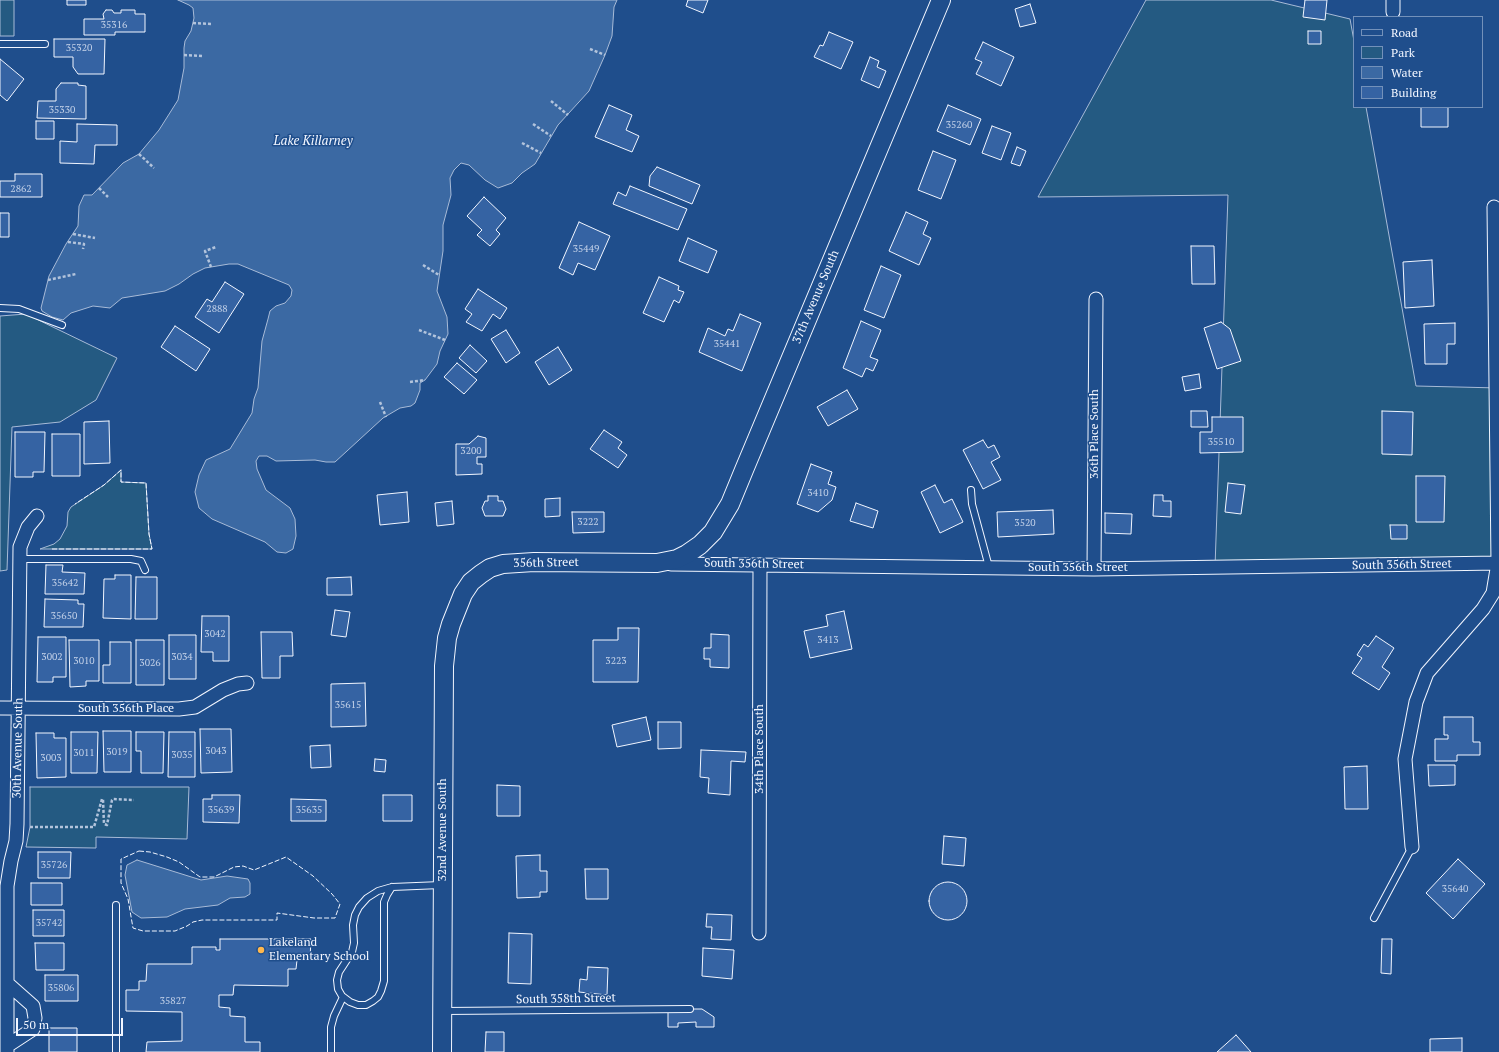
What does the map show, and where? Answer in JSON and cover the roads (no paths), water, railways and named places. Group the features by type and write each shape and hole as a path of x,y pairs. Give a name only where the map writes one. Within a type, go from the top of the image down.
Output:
{"street":[{"name":"37th Avenue South","path":"657,563 677,559 700,546 713,532 730,504 941,0"},
{"path":"1412,847 1405,759 1416,702 1427,673 1483,609 1493,593 1498,563 1494,207"},
{"name":"36th Place South","path":"1094,569 1096,299"},
{"name":"30th Avenue South","path":"7,1049 4,1013 7,983 7,886 5,860 16,841 17,826 20,547 28,527 36,516"},
{"name":"356th Street","path":"456,609 471,582 485,571 503,564 534,562 657,563"},
{"name":"South 356th Street","path":"657,563 1094,569 1498,563"},
{"name":"34th Place South","path":"759,932 760,564"},
{"name":"32nd Avenue South","path":"442,1052 444,666 447,638 456,609"},
{"name":"South 356th Place","path":"0,708 179,709 196,707 223,690 238,684 247,683"},
{"name":"30th Avenue South","path":"7,983 33,1006 35,1018 33,1029 7,1049"}],"lane":[{"path":"0,44 45,44"},
{"path":"0,308 19,309 62,325"},
{"path":"971,490 972,504 989,567"},
{"path":"20,559 131,559 141,561 145,570"},
{"path":"1374,918 1412,847"},
{"path":"392,887 386,895 384,902 384,981 378,997 366,1005 358,1005 350,1002 344,997 338,989 337,980 339,972 352,952 354,943 355,915 359,907 367,898 378,891 392,887 442,885"},
{"path":"116,905 116,1052"},
{"path":"331,1052 331,1027 334,1016 344,997"},
{"name":"South 358th Street","path":"442,1012 690,1009"}],"water":[{"name":"Lake Killarney","path":"178,0 617,0 614,7 612,36 589,91 558,125 535,164 522,173 512,183 498,188 485,180 469,165 461,163 454,170 450,178 451,195 443,225 443,251 437,291 447,317 448,334 440,351 437,364 425,380 420,383 420,390 415,403 411,406 400,408 383,418 335,462 315,460 276,461 267,456 259,456 256,461 257,469 266,490 290,508 295,519 296,536 293,549 286,553 277,552 265,542 212,519 199,508 195,492 199,475 206,460 230,449 252,413 254,399 258,388 262,341 270,311 276,306 285,303 291,296 292,290 289,285 238,264 229,264 205,268 165,291 122,298 110,308 93,306 71,313 63,320 52,317 42,311 41,308 49,276 66,244 78,226 79,206 84,195 92,195 123,163 139,154 159,130 178,100 184,68 185,41 191,31 194,18 193,8"},
{"path":"137,860 201,880 227,876 248,879 250,883 250,894 245,897 230,898 218,905 185,909 167,917 141,918 132,912 125,875 127,865"}],"place":[{"name":"Lakeland Elementary School","path":"261,950"}]}
